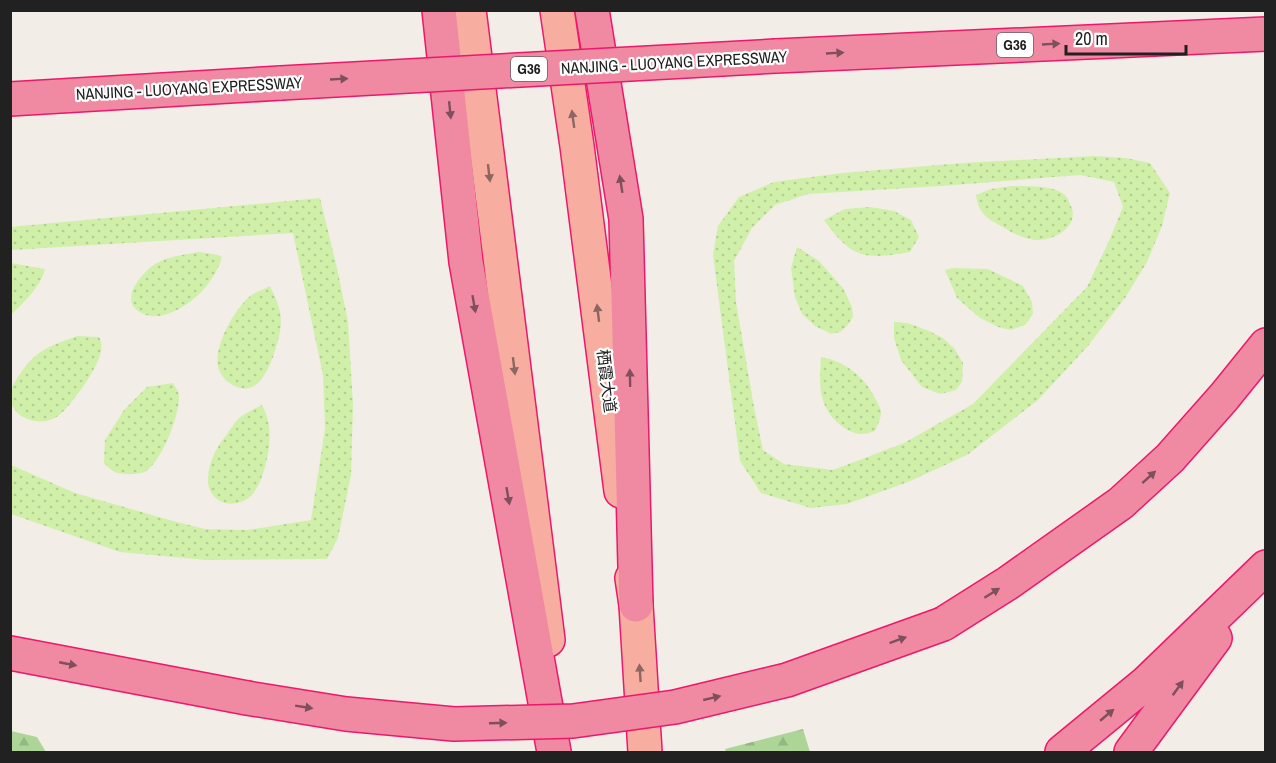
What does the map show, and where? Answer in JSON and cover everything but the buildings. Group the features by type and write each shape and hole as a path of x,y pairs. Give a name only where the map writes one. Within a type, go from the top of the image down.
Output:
{"highway":[{"path":"439,10 466,262 554,753"},
{"path":"469,10 548,641 559,753"},
{"name":"栖霞大道","path":"557,10 577,146 636,605 645,753"},
{"path":"592,10 626,219 636,605"},
{"name":"NANJING - LUOYANG EXPRESSWAY","path":"10,99 776,56 1259,34"},
{"path":"10,653 247,698 346,714 454,724 573,721 675,706 788,680 943,624 1008,583 1121,503 1170,458 1266,345"},
{"path":"1062,753 1146,682 1266,567"},
{"path":"1131,753 1207,648 1266,578"}],"green space":[{"path":"1093,156 1126,158 1150,163 1170,193 1162,226 1147,262 1125,298 1087,347 1038,400 967,455 908,482 847,504 811,508 761,493 740,461 713,255 718,226 739,197 774,182 842,173 963,163","holes":["1080,175 1114,182 1123,207 1087,287 973,404 904,443 833,470 784,464 763,450 736,302 734,261 752,228 775,205 808,194"]},
{"path":"1012,186 1040,187 1061,192 1067,198 1073,211 1070,224 1054,237 1035,240 1015,234 991,220 981,210 976,195 991,189"},
{"path":"320,198 348,321 353,405 351,475 338,538 327,559 206,560 120,552 11,514 11,465 75,493 205,529 247,530 311,520 325,428 323,375 293,233 11,250 10,227"},
{"path":"870,207 894,211 911,220 919,237 910,252 882,256 861,254 843,243 824,220 845,209"},
{"path":"797,247 819,261 843,288 852,307 853,317 840,332 831,334 815,326 802,314 795,297 791,268"},
{"path":"198,252 222,257 217,270 204,289 174,312 155,316 138,311 131,299 132,292 146,272 157,263 167,259"},
{"path":"11,263 45,269 35,288 11,315"},
{"path":"953,268 988,269 1023,286 1032,302 1033,314 1025,325 1011,330 998,327 980,318 957,298 945,270"},
{"path":"270,286 281,320 273,357 265,374 256,385 247,388 236,387 222,376 218,366 219,347 233,316 240,307 253,294"},
{"path":"894,322 908,323 929,331 943,338 954,348 963,363 962,382 956,390 940,394 922,387 901,360 894,338"},
{"path":"77,336 99,337 101,346 95,367 69,405 55,418 47,421 31,420 17,412 10,399 11,390 29,362 53,345"},
{"path":"821,357 838,362 854,372 867,385 881,411 875,431 866,434 851,432 829,413 820,387"},
{"path":"173,383 179,394 177,414 158,458 143,472 126,474 112,470 104,463 105,440 124,410 147,387"},
{"path":"262,405 268,419 270,441 260,481 254,493 244,501 230,504 223,502 212,494 209,488 208,474 213,458 238,419"},
{"path":"803,729 810,752 726,752 725,749"},
{"path":"11,731 37,737 46,752 11,752"}]}
